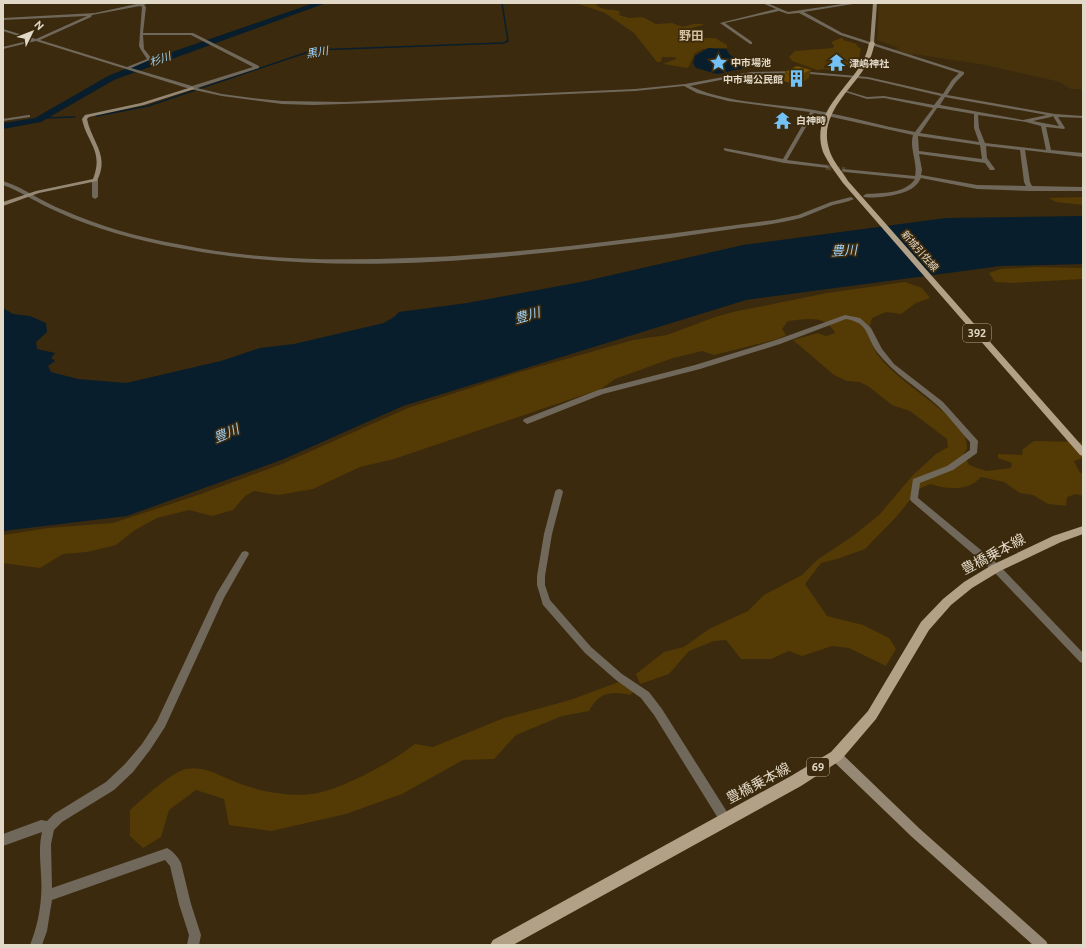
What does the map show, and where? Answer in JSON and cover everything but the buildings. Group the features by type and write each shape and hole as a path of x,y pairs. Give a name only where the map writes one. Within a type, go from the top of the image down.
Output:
{"main road":[{"name":"新城引佐線","path":"872,43 868,60 827,114 824,126 826,150 845,182 1083,453"},
{"name":"豊橋乗本線","path":"498,945 796,781 836,756 872,715 925,626 947,602 968,585 996,568 1057,539 1083,530"}],"street":[{"path":"3,19 95,14 147,3"},
{"path":"623,3 629,3"},
{"path":"764,3 788,13 857,3"},
{"path":"872,43 875,3"},
{"path":"128,68 150,59 141,48 140,41 144,7 141,5"},
{"path":"750,44 722,23 778,10"},
{"path":"801,12 837,32 962,73 954,81 937,107 916,134 915,141 918,177 909,188 866,196"},
{"path":"3,48 36,40 95,14"},
{"path":"3,30 201,91 239,99 301,104 635,90 685,85 751,73 778,71 856,76 944,96 1055,115 1083,117"},
{"path":"95,197 95,180 100,157 99,151 85,118 93,114 153,102 257,67 210,42 187,33 142,34"},
{"path":"685,85 709,95 733,101 813,111 916,134 1022,149 1083,154"},
{"path":"844,90 867,98 884,97 1028,121 1043,126 1062,128 1055,115"},
{"path":"784,161 813,111"},
{"path":"976,113 976,128 984,144 985,161 992,169"},
{"path":"1028,121 1055,115"},
{"path":"3,120 28,116"},
{"path":"1043,126 1049,151"},
{"path":"726,149 784,161 826,167"},
{"path":"1022,149 1027,182 1030,189"},
{"path":"916,152 985,161"},
{"path":"845,170 918,177 977,187 1083,189"},
{"path":"3,204 26,195 95,180"},
{"path":"3,183 48,206 107,228 173,245 212,253 252,257 303,261 350,262 460,258 579,247 774,222 800,216 833,203 851,199"},
{"path":"527,420 601,392 697,367 771,344 845,316 858,320 870,329 879,350 892,366 940,404 974,441 975,448 970,454 950,468 916,481 914,499 996,568 1083,659"},
{"path":"559,492 548,534 541,576 541,585 546,602 588,650 619,677 645,695 658,712 726,819"},
{"path":"36,945 41,931 47,896 45,844 49,827 58,818 110,786 129,768 146,747 161,724 220,596 245,554"},
{"path":"836,756 916,833 1042,945"},
{"path":"3,840 41,826 49,827"},
{"path":"47,896 167,854 175,863 185,904 196,936 193,945"}],"shaded area":[{"path":"576,3 599,3 596,5 608,10 620,11 619,15 629,18 643,17 656,24 672,23 683,27 693,24 703,24 681,31 680,33 694,38 715,38 727,45 727,48 703,49 695,53 688,68 663,64 676,59 675,57 662,57 661,62 657,62 634,33 605,13"},
{"path":"879,3 1083,3 1083,89 1071,89 1060,82 985,65 914,54 911,56 894,50 899,48 877,40"},
{"path":"841,38 857,44 856,45 861,49 858,62 853,67 836,60 826,64 826,67 836,69 838,72 825,69 817,70 792,61 789,57 795,51 833,48 834,46 831,42"},
{"path":"1083,197 1083,205 1056,202 1049,198"},
{"path":"1036,267 1083,268 1083,279 1013,283 995,282 989,273 1001,269"},
{"path":"905,282 922,288 930,298 916,303 901,314 886,312 872,318 869,333 873,347 882,360 895,373 956,424 965,437 967,449 964,453 969,465 986,471 1011,468 1012,463 998,458 998,454 1022,455 1023,449 1034,441 1083,442 1083,458 1074,461 1079,471 1083,475 1083,496 1076,494 1067,497 1066,506 1048,504 1033,495 1020,493 1004,482 981,477 970,485 957,488 930,484 919,489 897,516 865,549 821,563 805,584 827,616 863,625 889,638 896,649 886,666 849,648 832,646 802,656 789,651 771,659 741,659 726,640 714,641 689,651 669,674 640,684 636,674 664,652 684,647 709,629 748,611 764,595 802,575 817,560 853,536 879,515 913,475 936,454 948,447 947,439 910,411 892,405 868,386 859,382 847,381 834,375 793,340 818,333 826,336 835,333 826,323 821,320 814,319 788,321 782,329 786,335 778,339 714,355 702,351 673,358 615,379 601,389 394,459 360,467 313,489 278,495 254,491 245,496 233,510 212,516 189,510 157,518 135,530 116,545 87,552 63,554 40,568 3,563 3,535 48,528 113,523 198,495 282,464 408,408 520,372 633,340 667,335 715,317 733,312 827,293"},
{"path":"619,682 634,691 630,695 617,693 606,694 597,700 589,711 562,716 516,735 494,759 463,760 402,794 346,814 271,831 229,825 224,799 196,790 169,810 161,837 143,848 130,836 130,810 165,780 186,769 193,768 207,770 241,784 269,792 299,795 318,793 355,780 394,758 415,744 433,747 504,718 570,700"}],"water":[{"name":"中市場池","path":"708,48 726,49 730,55 742,61 745,66 741,69 717,74 696,68 693,63 695,56"},
{"name":"豊川","path":"1083,216 1083,264 1001,266 746,300 403,406 284,459 127,516 3,531 3,308 13,314 30,316 46,323 47,332 36,342 37,349 55,353 51,358 55,361 48,366 51,372 78,379 126,383 221,361 260,348 294,344 384,323 399,312 467,303 581,282 743,245 946,218"}],"waterway":[{"name":"杉川","path":"3,126 38,120 111,78 143,65 322,3"},
{"name":"黒川","path":"96,116 148,106 314,50 503,43 508,41 502,3"},
{"name":"黒川","path":"42,118 75,117"}],"tunnel":[{"path":"826,167 845,170"}],"place":[{"name":"中市場池","path":"718,62"},
{"name":"津嶋神社","path":"836,63"},
{"name":"中市場公民館","path":"796,79"},
{"name":"白神時","path":"783,120"}],"district":[{"name":"野田","path":"691,35"}]}
